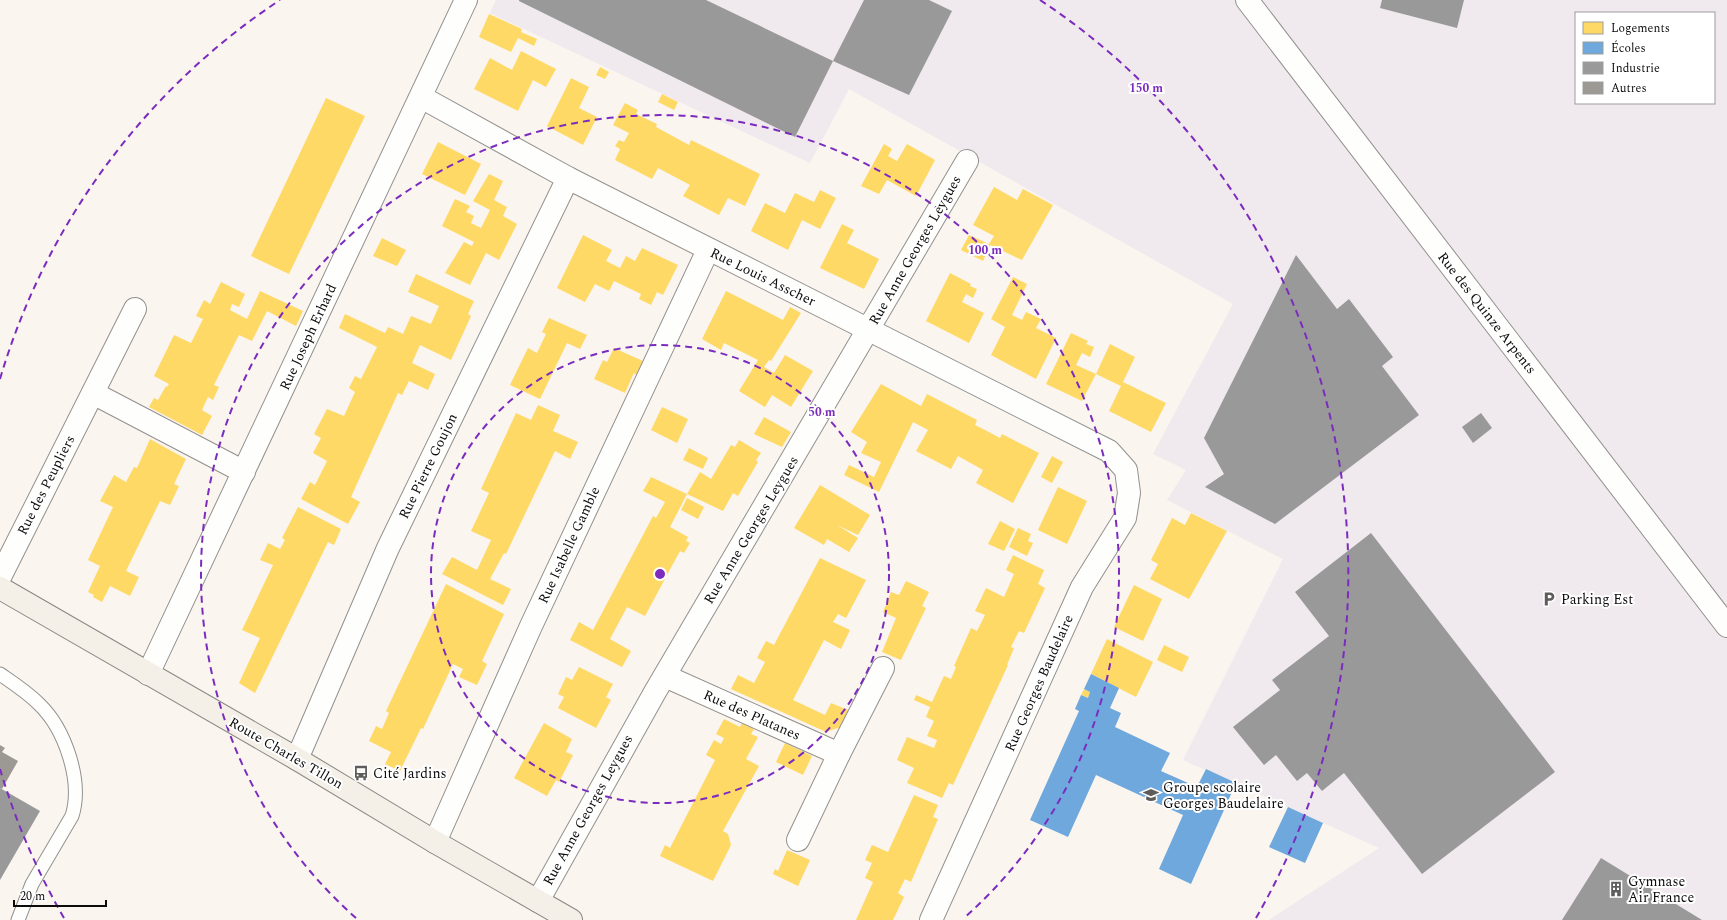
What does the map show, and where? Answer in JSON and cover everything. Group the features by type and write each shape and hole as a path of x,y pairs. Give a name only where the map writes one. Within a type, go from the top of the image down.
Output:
{"main road":[{"name":"Route Charles Tillon","path":"0,588 297,759 435,842 571,920"}],"street":[{"name":"Rue Joseph Erhard","path":"148,674 466,0"},
{"name":"Rue des Quinze Arpents","path":"1247,0 1727,626"},
{"name":"Rue Louis Asscher","path":"421,97 568,178 708,250 869,329 1109,451"},
{"name":"Rue Anne Georges Leygues","path":"538,900 665,676 967,161"},
{"name":"Rue Pierre Goujon","path":"297,759 388,548 568,178"},
{"name":"Rue Isabelle Gamble","path":"435,842 531,626 708,250"},
{"name":"Rue des Peupliers","path":"0,577 135,309"},
{"path":"93,393 244,472"},
{"name":"Rue Georges Baudelaire","path":"931,920 1082,587 1125,518 1129,493 1126,470 1109,451"},
{"path":"798,840 883,668"},
{"name":"Rue des Platanes","path":"665,676 840,754"}],"lane":[{"path":"0,674 23,690 49,715 57,728 67,752 73,772 75,786 72,816 32,884 18,920"}],"shaded area":[{"path":"496,0 1727,0 1727,920 1269,920 1379,848 1183,760 1283,559 1167,500 1186,470 1153,454 1233,304 849,89 810,163 490,13"}],"building: Logements":[{"path":"489,14 522,29 521,32 537,39 534,46 518,38 511,52 479,37"},
{"path":"521,51 556,69 546,87 533,80 518,111 474,89 490,58 512,70"},
{"path":"600,67 609,72 605,79 596,75"},
{"path":"571,78 589,87 579,108 597,117 583,145 547,126"},
{"path":"662,94 678,102 674,110 658,102"},
{"path":"326,98 365,116 289,274 251,256"},
{"path":"625,103 638,110 636,114 657,124 656,127 689,145 691,140 760,174 745,206 728,198 719,215 683,196 690,185 658,168 652,179 615,160 620,149 615,146 619,140 624,142 629,133 613,125"},
{"path":"438,142 481,164 465,195 422,174"},
{"path":"884,144 892,149 888,156 897,161 907,144 935,160 916,196 887,180 879,194 861,186"},
{"path":"489,174 503,181 494,200 507,207 503,216 517,224 499,260 486,253 470,285 445,273 464,242 472,246 474,242 442,226 455,199 470,206 466,212 474,216 471,223 481,228 490,210 473,201"},
{"path":"994,187 1017,200 1023,189 1053,205 1022,260 990,245 983,261 961,250 969,235 989,244 994,236 973,225"},
{"path":"820,190 836,198 820,229 802,220 788,250 751,231 765,203 785,213 795,193 814,202"},
{"path":"842,224 854,230 847,243 879,259 864,289 820,268"},
{"path":"583,235 612,250 606,261 620,268 626,256 635,261 642,248 678,265 663,295 657,292 651,305 639,299 641,294 614,281 609,291 595,284 585,302 557,288"},
{"path":"382,238 406,250 397,266 373,256"},
{"path":"950,273 971,284 970,286 977,289 973,298 966,294 962,302 984,313 969,343 926,321"},
{"path":"416,274 474,301 468,314 471,316 451,360 420,345 412,363 435,374 428,390 409,381 402,395 398,393 351,497 360,502 348,524 301,499 310,482 315,485 327,461 313,453 321,438 314,434 327,409 344,416 355,392 349,388 355,376 361,379 377,347 339,328 345,314 385,333 388,327 403,334 411,316 431,324 439,306 408,292"},
{"path":"1013,277 1027,284 1012,315 1022,320 1026,312 1041,319 1036,328 1056,338 1036,379 991,355 1005,327 991,319"},
{"path":"221,282 245,294 239,307 232,304 230,310 247,319 260,291 303,311 296,326 267,311 252,341 239,335 214,385 219,387 213,400 208,397 202,410 212,416 202,435 149,407 154,398 158,400 166,386 167,387 169,384 154,376 174,335 191,343 203,319 196,316 204,300 210,304"},
{"path":"726,291 783,320 790,307 801,313 771,361 769,360 764,367 774,373 785,355 813,371 791,407 772,395 765,407 739,391 758,360 724,343 721,350 702,339"},
{"path":"549,318 587,335 580,349 567,343 540,399 510,385 528,348 537,353 546,334 542,332"},
{"path":"1071,333 1088,341 1086,344 1094,347 1090,357 1082,353 1076,365 1096,374 1082,401 1046,384"},
{"path":"1110,344 1135,357 1123,382 1166,403 1151,432 1109,411 1121,386 1096,374"},
{"path":"614,348 643,361 636,375 634,373 625,393 594,379 603,360 607,362"},
{"path":"881,384 921,406 927,394 977,420 975,425 1000,438 1002,434 1039,453 1013,503 976,483 983,470 958,456 951,469 916,451 928,430 913,422 879,492 844,475 849,465 874,477 881,462 861,453 867,442 851,432"},
{"path":"538,405 560,415 553,431 578,442 570,459 555,451 506,554 504,553 490,579 511,589 503,605 442,574 452,557 477,570 491,540 471,531 489,493 481,489 516,413 531,420"},
{"path":"662,407 688,419 677,443 651,430"},
{"path":"764,417 791,432 782,447 754,434"},
{"path":"150,439 186,459 174,484 179,486 170,505 160,501 126,571 139,577 130,596 110,586 102,602 88,592 100,566 88,560 113,507 100,501 114,475 126,482 134,467 137,468"},
{"path":"739,440 761,453 756,460 758,462 738,496 733,493 723,511 687,494 700,472 711,479 731,445 735,447"},
{"path":"689,448 708,458 703,469 683,460"},
{"path":"1052,456 1063,462 1052,483 1041,477"},
{"path":"651,477 687,494 670,527 688,537 686,541 690,543 684,553 680,551 645,616 627,607 610,639 631,651 622,667 570,640 579,622 593,630 653,516 656,518 665,502 643,491"},
{"path":"820,485 870,515 858,535 837,525 858,538 849,552 827,539 824,545 794,528"},
{"path":"1058,487 1087,501 1067,544 1038,530"},
{"path":"687,498 704,507 698,519 681,510"},
{"path":"298,507 341,529 334,545 328,542 255,693 239,683 260,638 242,630 273,565 260,560 268,543 280,549 285,540 282,538"},
{"path":"1191,513 1227,531 1189,599 1150,579 1158,564 1151,560 1172,518 1185,525"},
{"path":"1000,521 1015,529 1004,551 988,544"},
{"path":"1018,528 1031,534 1028,541 1033,543 1027,556 1009,547"},
{"path":"1013,555 1044,570 1038,584 1045,588 1024,633 1019,631 1011,647 1014,648 1008,665 953,785 949,783 942,798 907,783 914,768 897,760 907,737 934,748 937,740 927,736 934,721 926,717 930,707 914,700 916,695 932,702 944,676 951,679 956,667 954,666 971,628 977,631 985,615 975,611 986,588 1004,597 1014,574 1006,570"},
{"path":"820,558 866,580 846,618 838,614 833,622 850,630 841,649 824,640 793,700 825,715 831,703 848,710 841,727 826,732 731,689 738,675 754,683 765,662 757,658 766,641 774,645"},
{"path":"906,581 929,592 922,606 926,608 901,660 882,652 896,618 883,612 891,592 899,595"},
{"path":"446,584 504,614 482,661 487,664 477,685 459,677 463,669 453,664 423,729 421,728 400,771 385,764 391,752 369,741 376,726 382,729 389,713 386,711"},
{"path":"1134,585 1162,599 1143,641 1114,627"},
{"path":"1107,639 1153,662 1136,697 1091,674"},
{"path":"1164,645 1189,657 1182,672 1157,660"},
{"path":"579,667 613,684 606,697 611,700 596,728 558,708 564,697 558,694 566,677 572,680"},
{"path":"1084,689 1090,692 1088,698 1081,695"},
{"path":"724,719 740,727 742,723 754,729 751,734 758,737 746,759 759,766 723,831 728,834 731,845 713,881 660,856 665,845 670,848 715,760 706,755 714,740 721,744 724,738 716,734"},
{"path":"544,723 572,739 566,752 573,755 559,782 556,780 547,796 514,778"},
{"path":"785,743 812,756 803,775 776,762"},
{"path":"914,795 938,805 933,817 938,819 911,882 905,879 898,893 904,897 893,920 856,920 873,882 865,878 872,863 865,860 872,845 888,852"},
{"path":"787,850 810,860 798,886 773,874 775,869 778,871"}],"building: Écoles":[{"path":"1091,674 1119,688 1110,708 1121,713 1115,727 1170,753 1161,771 1197,787 1206,769 1236,783 1191,884 1159,869 1183,815 1096,775 1068,837 1030,820 1079,711 1075,709 1081,695 1088,698 1090,692 1084,689"},
{"path":"1288,807 1323,823 1305,863 1269,847"}],"building: Industrie":[{"path":"519,0 706,0 833,61 795,137"},
{"path":"864,0 929,0 952,11 909,95 833,61"},
{"path":"1382,0 1464,0 1457,28 1380,8"},
{"path":"1296,255 1337,309 1349,299 1393,357 1382,366 1419,415 1275,524 1205,487 1224,474 1204,438"},
{"path":"1481,413 1492,428 1473,443 1462,427"},
{"path":"1371,533 1555,772 1422,874 1344,773 1322,791 1307,773 1297,781 1276,755 1264,765 1233,727 1280,690 1272,680 1329,636 1295,592"},
{"path":"0,788 40,811 0,880"},
{"name":"Gymnase Air France","path":"1601,858 1702,920 1562,920"}],"building: Autres":[{"path":"0,745 5,748 2,752 18,761 2,789 0,788"}],"place":[{"name":"Parking Est","path":"1549,599"},
{"name":"Cité Jardins","path":"361,773"},
{"name":"Groupe scolaire Georges Baudelaire","path":"1151,795"},
{"name":"Gymnase Air France","path":"1616,889"}]}
